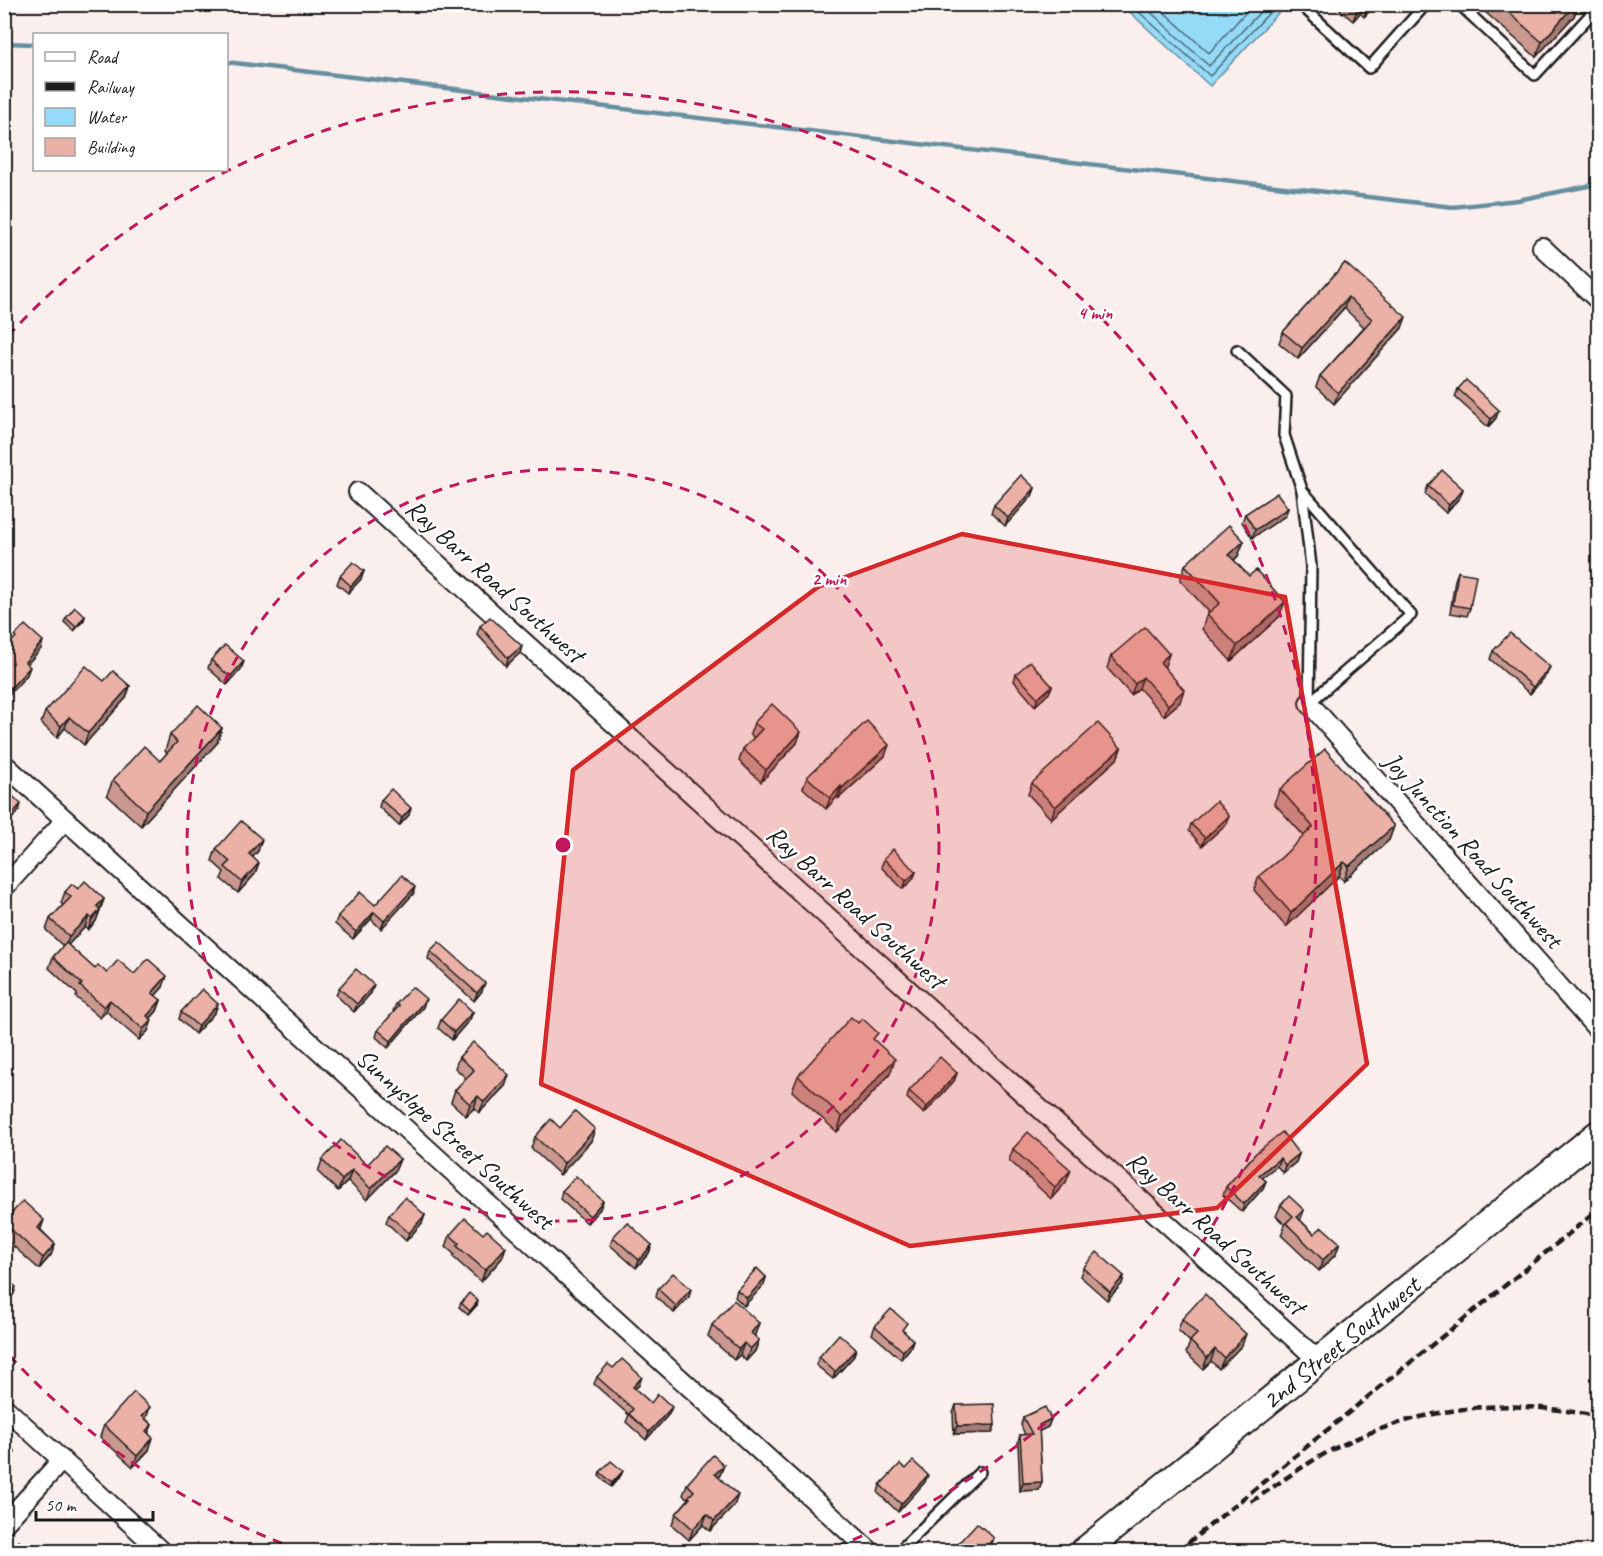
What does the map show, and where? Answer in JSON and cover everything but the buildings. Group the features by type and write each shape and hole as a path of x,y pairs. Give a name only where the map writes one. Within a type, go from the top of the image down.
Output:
{"street":[{"path":"1542,247 1599,300"},
{"name":"Ray Barr Road Southwest","path":"358,492 1319,1361"},
{"name":"Joy Junction Road Southwest","path":"1309,703 1599,1030"},
{"name":"Sunnyslope Street Southwest","path":"4,764 871,1551"},
{"path":"4,888 65,820"},
{"name":"2nd Street Southwest","path":"1083,1551 1599,1134"},
{"path":"4,1407 162,1551"},
{"path":"4,1524 62,1460"}],"lane":[{"path":"1300,4 1369,68 1426,4"},
{"path":"1459,4 1535,75 1593,12 1585,4"},
{"path":"1237,350 1286,396 1284,435 1302,490 1311,566 1309,703"},
{"path":"1302,490 1411,615 1309,703"},
{"path":"898,1551 980,1473"}],"highlighted area":[{"path":"962,534 1285,597 1367,1064 1217,1208 910,1246 541,1084 573,770 818,587"}],"water":[{"path":"1273,4 1280,11 1210,86 1122,5"}],"waterway":[{"path":"4,43 33,44"},
{"path":"228,62 1453,207 1518,200 1598,184"}],"railway":[{"path":"1177,1552 1598,1210"},
{"path":"1251,1502 1332,1450 1387,1427 1433,1414 1503,1406 1544,1408 1598,1416"}]}
